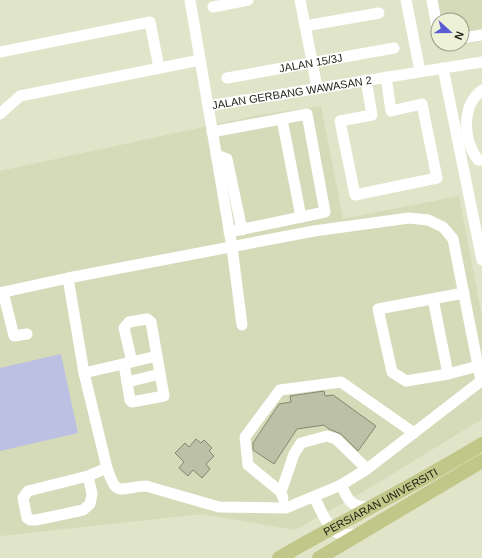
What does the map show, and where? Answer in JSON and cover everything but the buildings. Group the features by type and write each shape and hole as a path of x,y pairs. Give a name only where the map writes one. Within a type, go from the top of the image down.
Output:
{"main road":[{"name":"PERSIARAN UNIVERSITI","path":"279,558 317,536 328,522 370,507 443,468 482,444"},
{"name":"PERSIARAN UNIVERSITI","path":"319,558 482,461"}],"street":[{"name":"JALAN GERBANG WAWASAN 2","path":"190,0 208,106 317,87 482,62"},
{"path":"213,7 248,0"},
{"path":"300,0 317,87"},
{"path":"406,0 420,71"},
{"path":"432,0 434,12"},
{"path":"305,26 379,13"},
{"path":"0,52 150,22 159,68"},
{"path":"470,37 482,35"},
{"name":"JALAN 15/3J","path":"227,78 394,48"},
{"path":"0,114 20,96 200,60"},
{"path":"443,68 482,260"},
{"path":"386,77 391,111"},
{"path":"366,80 372,114"},
{"path":"482,90 470,107 466,119 468,135 474,154 478,160 482,160"},
{"path":"422,104 437,178 355,195 340,121 391,111 422,104"},
{"path":"208,106 232,247 242,325"},
{"path":"212,132 307,114 325,212 229,232"},
{"path":"282,119 301,217"},
{"path":"454,128 467,126"},
{"path":"216,155 226,159 242,230"},
{"path":"27,334 14,336 2,293 68,278 314,231 409,218 428,220 443,227 453,239 481,381 367,469 341,485 286,508 218,507 146,486 124,490 117,488 112,484 107,468 84,372 68,278"},
{"path":"464,293 378,309 392,372 406,381 448,374 478,366"},
{"path":"434,299 448,374"},
{"path":"147,319 151,322 164,396 132,402 130,400 127,382 128,363 124,328 129,322 147,319"},
{"path":"84,372 157,356"},
{"path":"127,382 160,374"},
{"path":"286,508 281,492 248,465 245,437 280,390 341,382 414,433"},
{"path":"281,492 294,454 301,443 327,436 336,439 367,469"},
{"path":"88,476 92,494 90,504 83,510 36,520 30,520 27,518 23,498 28,491 88,476 107,468"},
{"path":"341,485 352,504 359,507 370,507"},
{"path":"314,497 328,522 337,533 359,534"}],"shaded area":[{"path":"427,0 482,0 482,41 470,43 470,12 430,12 430,14"},
{"path":"321,106 343,219 459,196 482,317 482,419 368,489 295,530 202,514 0,536 0,171 260,115"},
{"path":"61,354 78,433 0,451 0,368"}]}
